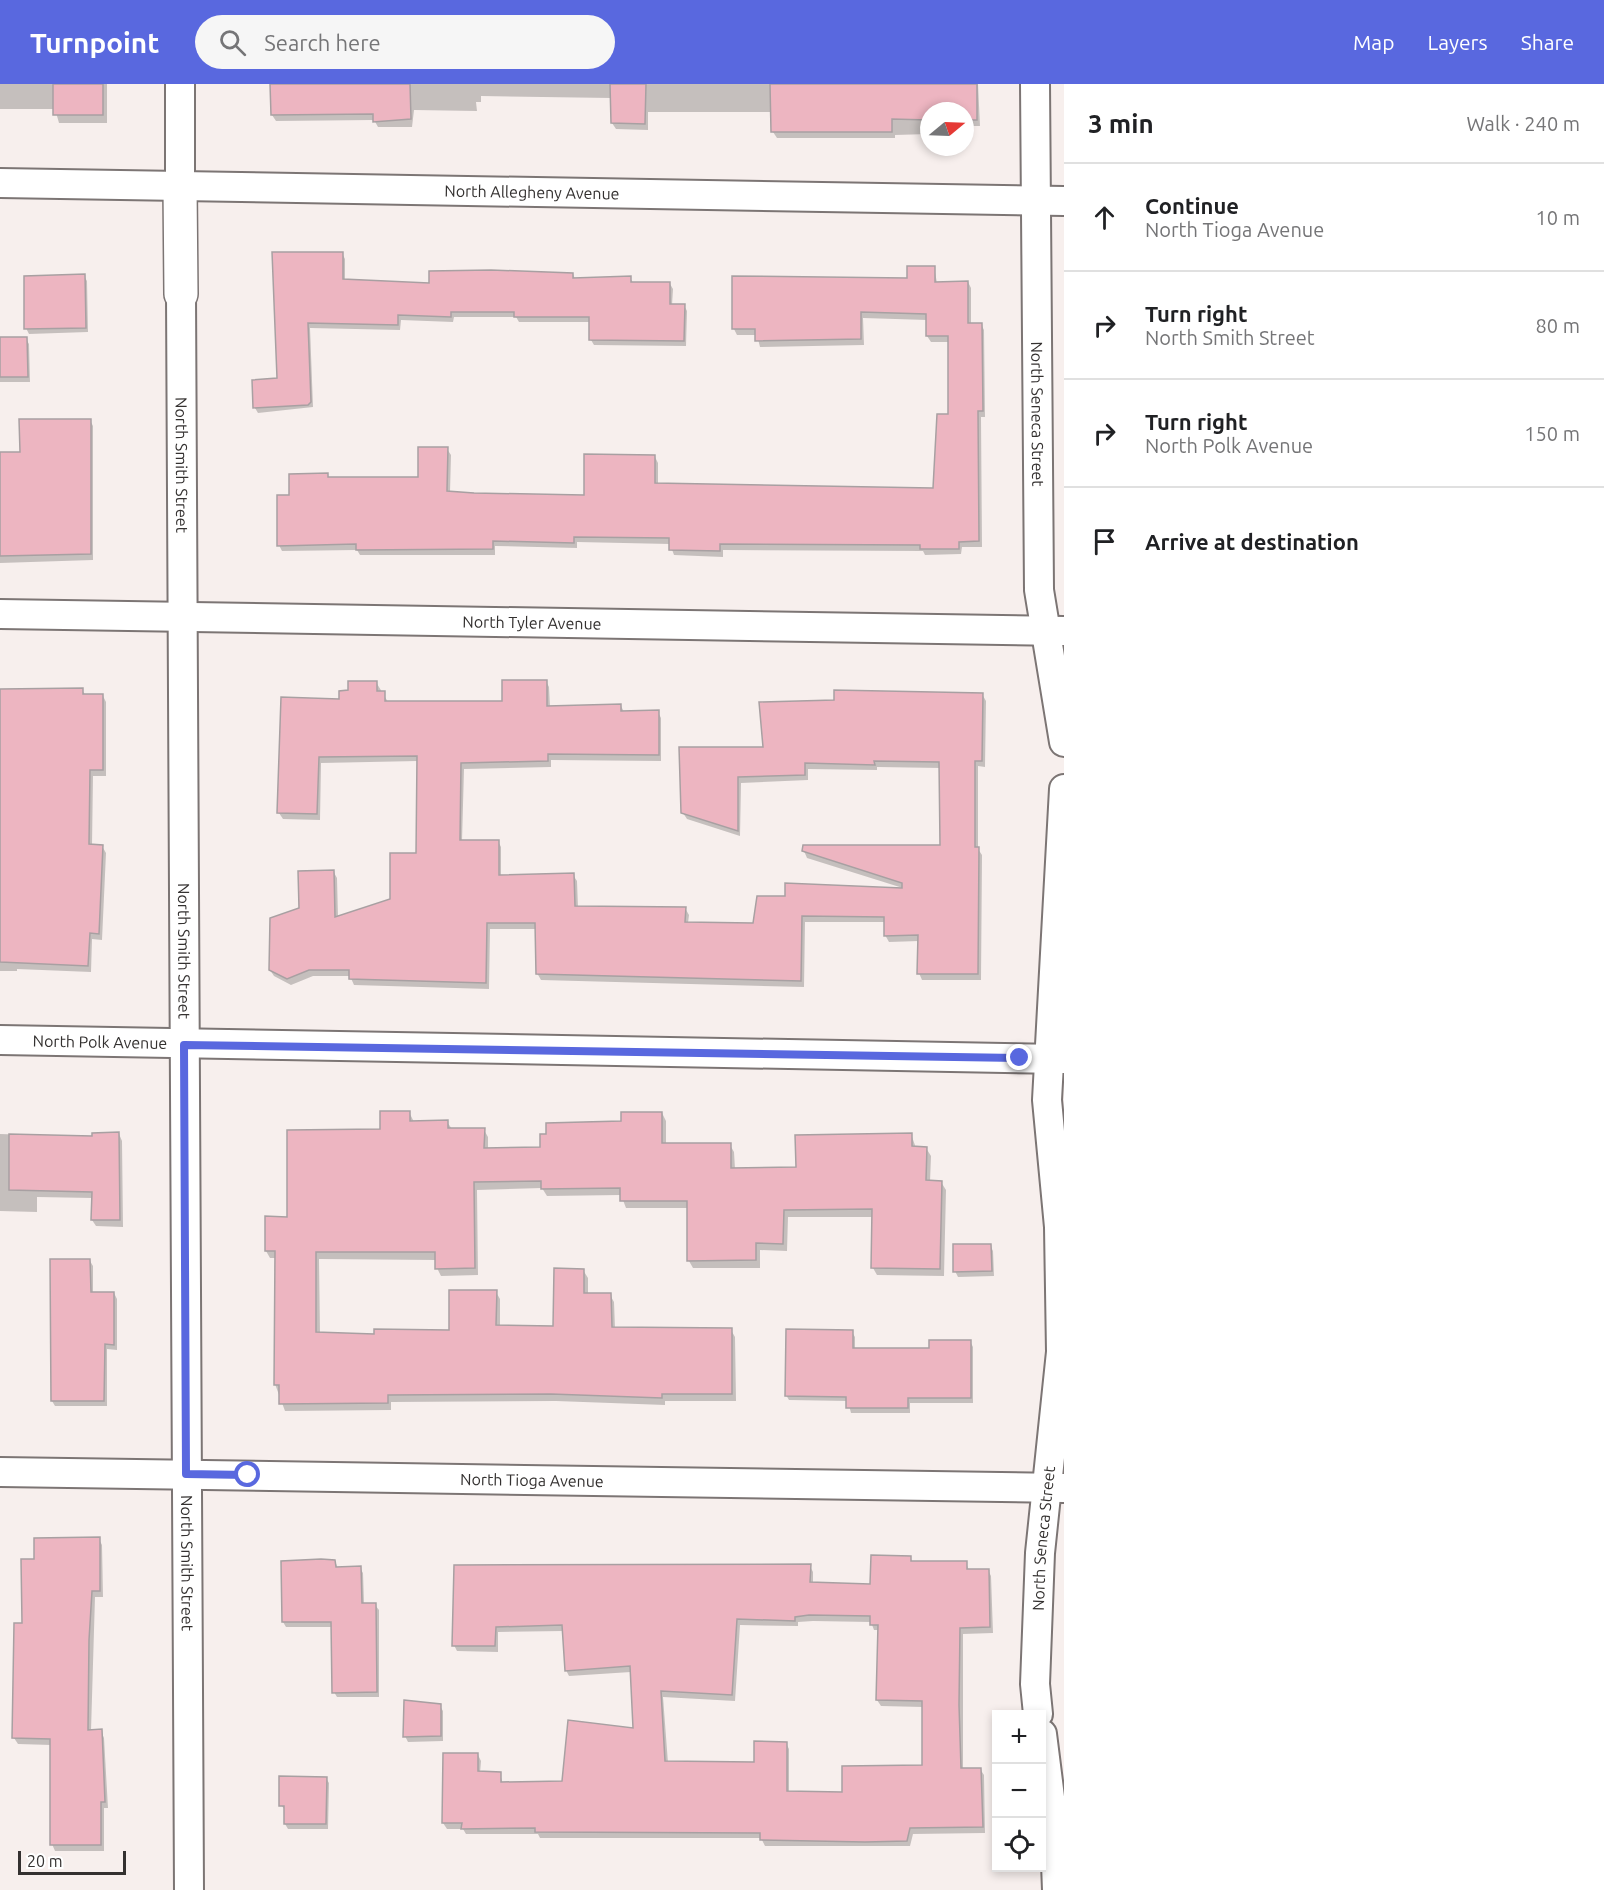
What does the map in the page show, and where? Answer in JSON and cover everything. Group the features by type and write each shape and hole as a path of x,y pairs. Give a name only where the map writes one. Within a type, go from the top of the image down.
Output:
{"street":[{"name":"North Smith Street","path":"180,84 189,1890"},
{"name":"North Seneca Street","path":"1035,84 1039,590 1055,631 1064,742"},
{"name":"North Allegheny Avenue","path":"0,183 1064,201"},
{"name":"North Tyler Avenue","path":"0,614 1055,631"},
{"name":"North Seneca Street","path":"1038,1710 1036,1652 1055,1488 1061,1352 1059,1227 1047,1100 1057,1059 1064,789"},
{"name":"North Polk Avenue","path":"0,1040 1057,1059"},
{"name":"North Tioga Avenue","path":"0,1472 1055,1488"},
{"path":"1045,1764 1055,1837 1057,1890"}],"building":[{"path":"53,84 103,84 103,115 53,115"},
{"path":"270,84 410,84 411,119 373,122 373,114 271,115"},
{"path":"610,84 646,84 645,124 611,123"},
{"path":"770,84 977,84 977,120 974,120 974,102 920,102 920,120 892,119 892,132 771,132"},
{"path":"272,252 343,252 343,279 429,283 429,271 491,270 573,273 573,278 631,276 631,282 670,282 670,304 685,304 684,341 589,340 589,317 514,317 514,312 451,312 451,317 398,315 398,325 308,323 311,402 308,405 253,408 252,380 277,378"},
{"path":"907,266 935,266 935,282 968,281 968,323 982,323 983,411 978,411 979,541 959,542 959,549 920,549 920,545 720,544 720,551 669,550 669,538 574,537 574,543 493,541 493,549 356,550 356,544 277,546 277,495 289,495 289,474 328,473 328,477 418,477 418,447 448,447 447,491 584,495 584,454 655,455 655,483 933,488 937,414 948,414 948,336 926,336 926,314 861,312 861,339 755,341 755,329 732,329 732,276 907,278"},
{"path":"85,274 86,328 24,329 24,276"},
{"path":"0,337 27,337 28,377 0,377"},
{"path":"19,419 91,419 91,554 0,556 0,452 20,452"},
{"path":"502,680 547,680 547,706 621,704 621,711 659,710 659,755 548,754 548,761 461,763 460,840 499,840 499,875 574,873 575,906 686,907 685,922 753,923 757,896 785,896 785,883 902,888 902,883 802,851 803,845 940,845 939,762 874,761 875,765 805,763 805,775 738,777 738,831 681,813 679,747 763,747 759,702 834,700 834,690 983,693 982,761 975,761 975,847 979,847 978,974 917,974 918,935 884,936 884,917 802,916 801,981 536,974 535,923 487,923 486,983 349,979 349,970 309,970 287,979 269,970 270,918 299,908 298,871 334,870 335,917 390,899 390,853 416,853 417,756 319,757 317,814 277,813 281,697 339,699 339,691 348,690 348,681 377,681 377,691 385,691 385,701 502,701"},
{"path":"83,688 83,694 103,694 103,770 90,770 89,844 103,845 99,934 90,933 88,966 0,962 0,689"},
{"path":"380,1111 410,1111 410,1121 448,1120 448,1128 485,1128 484,1148 540,1147 540,1134 546,1134 546,1123 621,1121 621,1112 662,1112 662,1143 731,1143 731,1168 796,1167 795,1135 912,1133 912,1146 927,1147 926,1180 942,1181 940,1269 871,1268 872,1209 784,1210 783,1244 756,1243 756,1260 687,1261 687,1201 620,1201 620,1188 541,1189 541,1181 474,1182 475,1268 435,1269 435,1252 316,1252 316,1332 374,1334 374,1329 449,1330 449,1290 497,1290 496,1325 553,1326 554,1268 584,1269 584,1293 611,1293 612,1327 732,1328 732,1394 662,1394 662,1398 551,1394 388,1395 388,1403 279,1404 279,1385 274,1385 275,1251 265,1251 265,1216 287,1217 287,1130 380,1129"},
{"path":"119,1132 120,1220 91,1220 92,1192 9,1190 9,1134 92,1136 92,1133"},
{"path":"953,1244 991,1244 992,1271 953,1272"},
{"path":"50,1259 90,1259 91,1292 114,1292 114,1345 105,1344 104,1401 51,1401"},
{"path":"786,1329 853,1330 853,1348 929,1348 929,1340 971,1340 971,1398 908,1398 908,1408 846,1408 846,1397 785,1396"},
{"path":"100,1537 100,1591 92,1591 88,1730 102,1729 105,1802 101,1802 101,1845 50,1845 50,1739 12,1738 14,1623 22,1623 21,1559 34,1559 34,1538"},
{"path":"871,1555 911,1556 911,1561 967,1561 967,1569 989,1569 990,1627 960,1628 961,1768 981,1768 983,1827 910,1828 907,1841 865,1842 760,1840 760,1833 535,1832 535,1828 461,1829 462,1823 442,1823 443,1753 478,1753 478,1771 501,1772 501,1782 562,1781 568,1720 633,1728 630,1666 565,1671 562,1625 496,1627 495,1646 452,1646 454,1565 811,1564 810,1582 870,1584","holes":["809,1615 870,1616 870,1625 878,1625 876,1700 922,1701 922,1765 842,1766 842,1792 787,1791 787,1742 754,1741 754,1762 665,1761 661,1691 732,1695 737,1619 795,1621 795,1617"]},
{"path":"335,1560 336,1567 361,1566 362,1603 376,1603 377,1692 332,1693 331,1622 282,1622 281,1561"},
{"path":"404,1700 441,1704 441,1736 403,1737"},
{"path":"279,1776 327,1777 326,1824 284,1824 284,1806 279,1806"}],"route":[{"path":"248,1475 186,1474 184,1045 1020,1058"}]}
